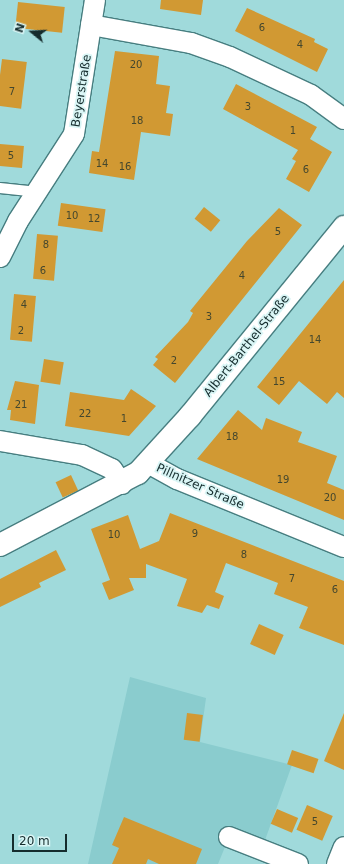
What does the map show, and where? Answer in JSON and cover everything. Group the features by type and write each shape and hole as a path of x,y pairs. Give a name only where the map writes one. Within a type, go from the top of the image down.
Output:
{"street":[{"name":"Beyerstraße","path":"0,257 74,134 95,0"},
{"path":"91,25 183,42 230,57 311,95 344,119"},
{"name":"Albert-Barthel-Straße","path":"148,463 344,227"},
{"path":"0,442 82,455 112,469 122,484"},
{"name":"Pillnitzer Straße","path":"0,545 122,484 148,463 176,479 344,548"},
{"path":"229,837 298,864"},
{"path":"337,864 344,847"}],"lane":[{"path":"0,188 38,192"}],"shaded area":[{"path":"130,677 206,698 200,742 292,765 264,843 232,830 218,864 88,864"}],"building":[{"path":"161,0 203,0 201,15 160,9"},
{"path":"18,2 65,7 62,33 15,28"},
{"path":"247,8 315,39 314,42 328,49 317,72 235,31"},
{"path":"115,51 159,56 156,84 170,86 166,113 173,114 170,136 141,132 134,180 89,173 92,151 99,152"},
{"path":"2,59 27,62 21,109 0,106 0,75"},
{"path":"236,84 317,127 310,139 332,152 309,192 286,179 296,161 292,159 298,150 223,109"},
{"path":"0,144 24,146 22,168 0,166"},
{"path":"61,203 106,209 102,232 58,226"},
{"path":"204,207 220,220 211,232 195,219"},
{"path":"279,208 302,225 175,383 153,365 158,359 155,357 188,322 193,313 190,311 247,241"},
{"path":"37,234 58,236 54,281 33,279"},
{"path":"344,280 344,398 337,392 327,404 299,381 279,405 257,387"},
{"path":"14,294 36,296 32,342 10,340"},
{"path":"44,359 64,362 60,385 40,382"},
{"path":"15,381 39,385 35,424 10,420 11,410 7,410"},
{"path":"131,389 156,406 129,436 65,426 70,392 124,400"},
{"path":"238,410 262,430 266,418 302,432 298,442 337,456 327,483 344,490 344,520 197,459"},
{"path":"71,475 78,490 63,498 56,482"},
{"path":"170,513 344,581 344,645 299,628 308,607 274,594 278,583 226,563 215,592 224,596 219,609 207,605 202,613 177,606 187,579 146,564 146,578 129,578 134,590 109,600 102,583 110,580 91,529 128,515 140,549 159,541"},
{"path":"56,550 66,570 39,583 41,587 0,607 0,579"},
{"path":"259,624 284,635 275,655 250,644"},
{"path":"187,713 203,715 200,742 184,740"},
{"path":"344,713 344,770 324,761"},
{"path":"292,750 318,759 314,773 287,764"},
{"path":"307,805 333,816 322,841 296,830"},
{"path":"277,809 298,818 292,833 271,824"},
{"path":"124,817 202,849 196,864 159,864 148,859 146,864 112,864 119,848 112,845"}]}
